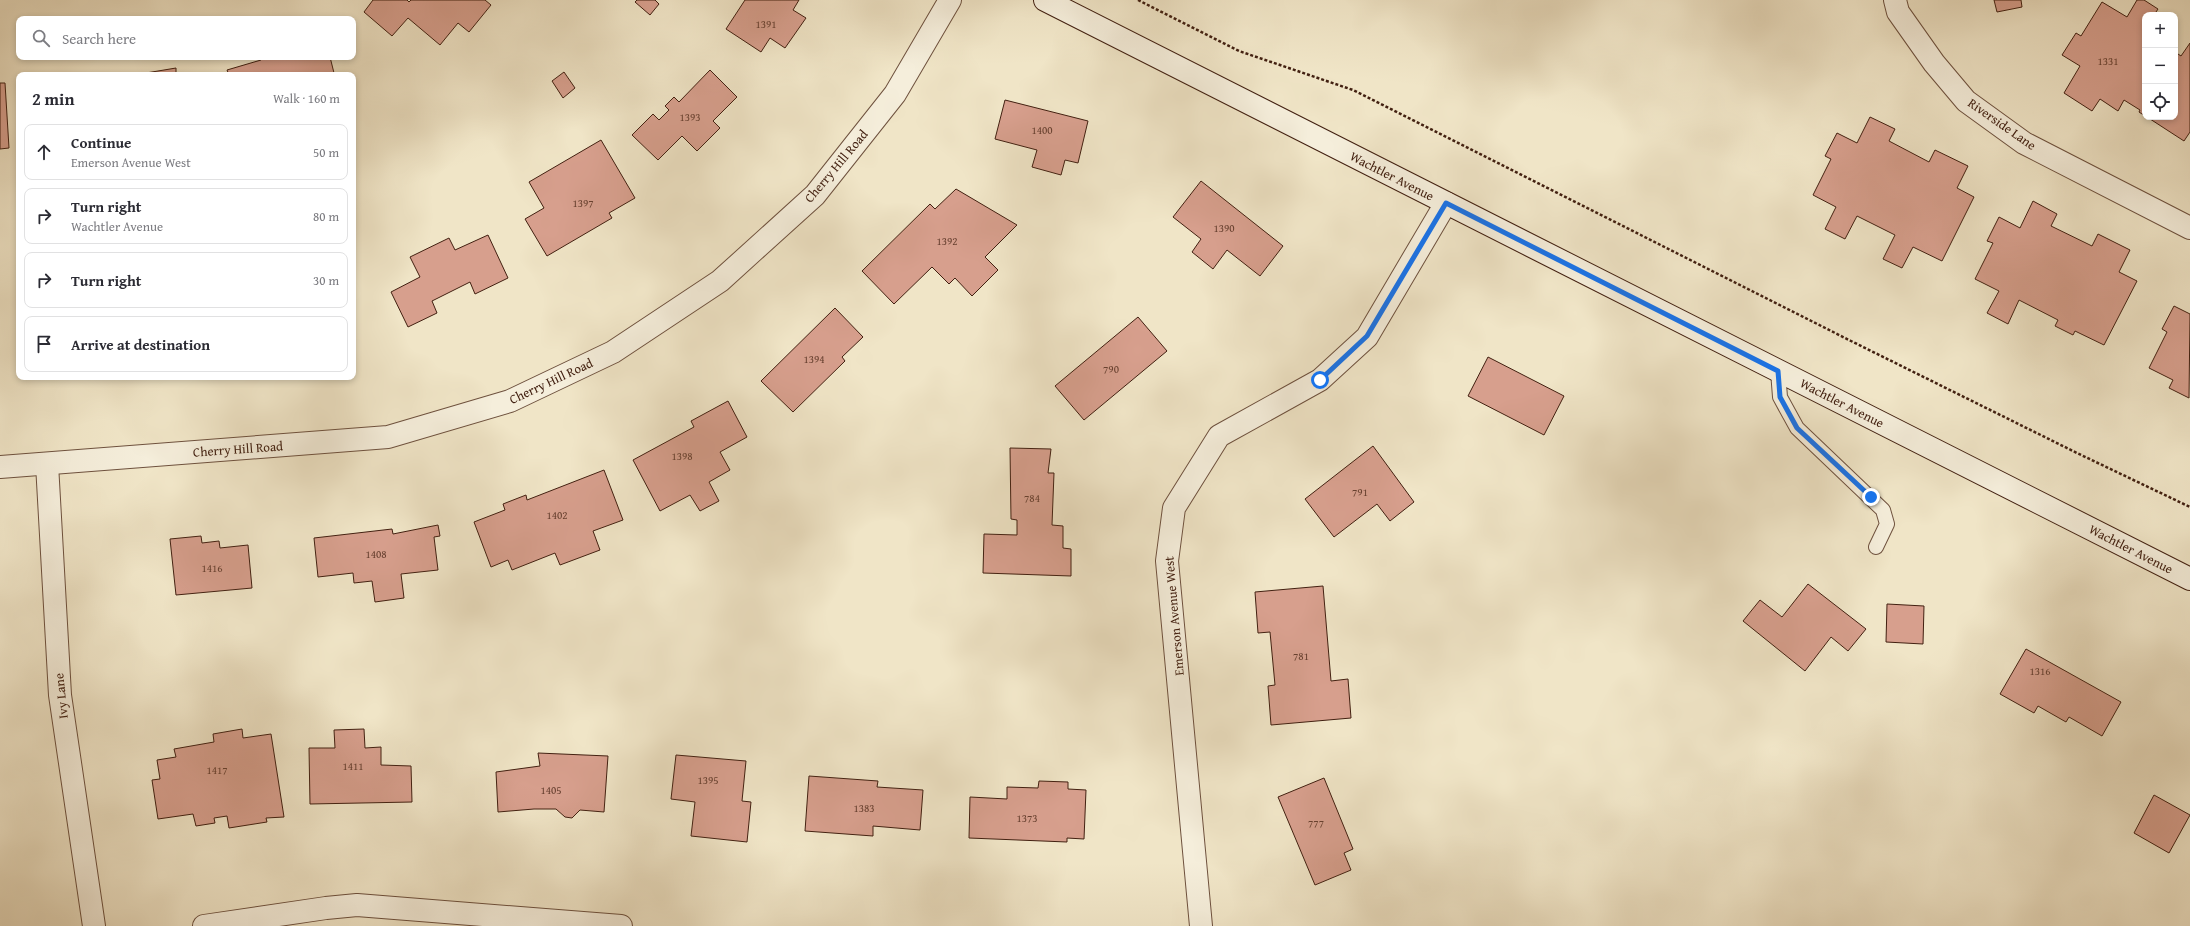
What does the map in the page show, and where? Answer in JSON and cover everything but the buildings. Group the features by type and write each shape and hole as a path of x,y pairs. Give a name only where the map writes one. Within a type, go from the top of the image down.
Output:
{"street":[{"name":"Cherry Hill Road","path":"0,467 388,437 510,401 613,352 720,281 816,195 895,94 950,0"},
{"name":"Wachtler Avenue","path":"1044,0 2190,579"},
{"name":"Riverside Lane","path":"1895,0 1898,12 1911,31 1934,63 1966,101 2024,143 2190,228"},
{"name":"Emerson Avenue West","path":"1202,926 1167,561 1174,508 1219,436 1320,380 1367,336 1446,203"},
{"name":"Ivy Lane","path":"47,464 60,695 94,926"},
{"path":"204,926 326,908 357,905 622,926"}],"lane":[{"path":"1778,371 1780,397 1797,428 1883,510 1887,524 1876,547"}],"path":[{"path":"1138,0 1239,51 1353,90 1850,341 2076,453 2190,507"}],"route":[{"path":"1320,380 1367,336 1446,203 1778,371 1780,397 1797,428 1871,497"}]}
